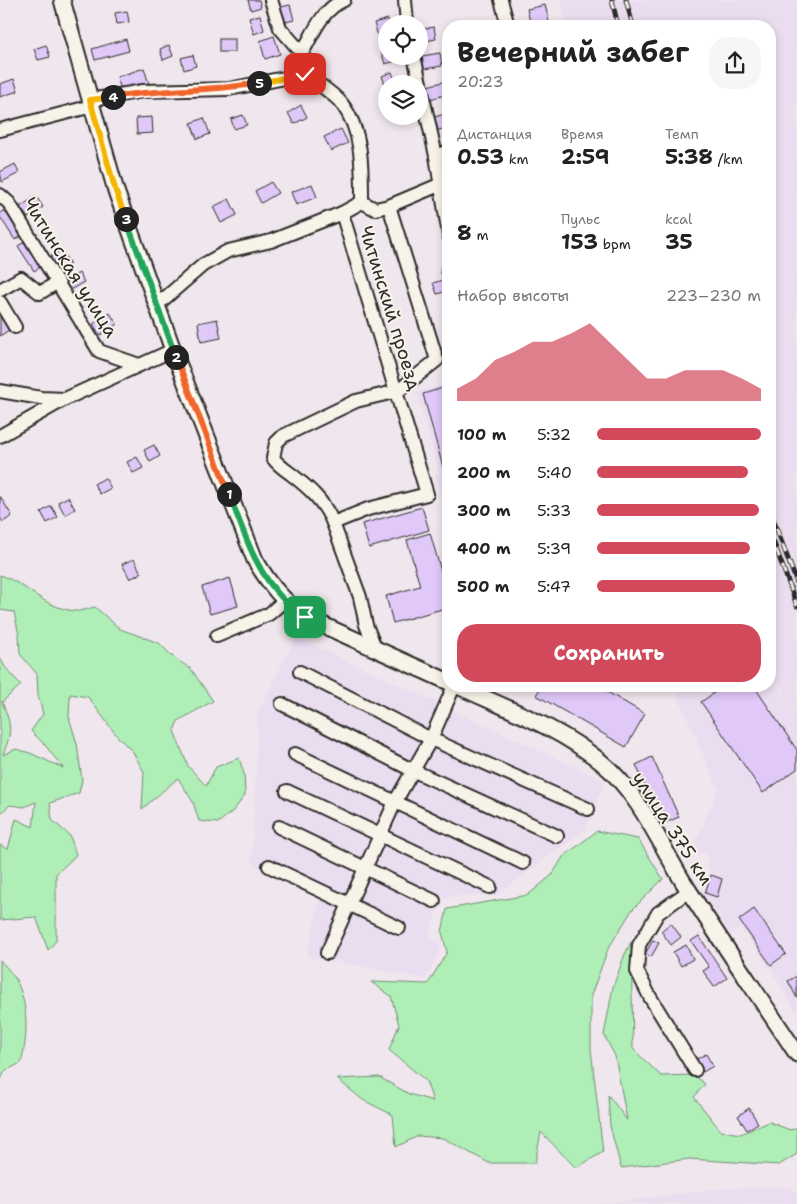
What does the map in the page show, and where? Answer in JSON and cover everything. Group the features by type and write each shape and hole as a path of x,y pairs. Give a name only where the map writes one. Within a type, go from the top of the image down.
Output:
{"main road":[{"path":"62,0 116,192 173,350 255,560 269,584 284,602 305,617 319,625 442,679"},
{"name":"улица 375 км","path":"470,692 515,711 550,729 585,750 618,778 630,794 689,891 797,1054"}],"street":[{"path":"0,130 91,103 143,92 229,89 305,74 302,53 280,28 271,0"},
{"path":"302,53 323,15 344,0"},
{"path":"405,0 406,15"},
{"path":"501,0 506,20"},
{"path":"416,65 436,156 442,200"},
{"name":"Читинский проезд","path":"305,74 341,102 355,126 362,166 362,202 342,213 398,390 427,494 368,509 333,523"},
{"path":"436,156 442,154"},
{"path":"362,202 375,209 389,206 439,185"},
{"name":"Читинская улица","path":"0,195 9,203 99,351 139,365"},
{"path":"376,650 366,625 360,597 333,523 323,502 309,488 277,464 273,458 276,443 283,436 356,401 398,390 437,360 389,206"},
{"path":"157,305 203,265 228,251 270,241 342,213"},
{"path":"0,290 21,278 40,293 58,282"},
{"path":"0,302 15,327"},
{"path":"0,436 65,399 173,350"},
{"path":"0,390 41,398 65,399"},
{"path":"217,636 269,614 284,602"},
{"path":"300,672 431,738 588,809"},
{"path":"327,952 351,904 395,802 431,738 453,692"},
{"path":"282,704 412,770 557,836"},
{"path":"296,754 523,863"},
{"path":"287,792 490,887"},
{"path":"279,827 434,901"},
{"path":"269,866 399,928"},
{"path":"689,891 658,913 639,945 637,971 650,997 695,1070"}],"shaded area":[{"path":"561,0 797,0 797,712 776,680 776,20 566,20"},
{"path":"442,385 442,495 436,475 440,474 416,392"},
{"path":"296,637 605,781 585,830 498,894 442,897 429,935 441,947 426,979 307,956 321,893 252,864 258,712"},
{"path":"776,682 797,714 797,1014 770,968 740,927 731,934 704,895 710,873 707,854 692,851 718,789 676,692 776,692"},
{"path":"783,1187 797,1191 797,1204 598,1204 715,1189"}],"green space":[{"path":"0,575 19,584 45,601 64,609 77,611 95,607 120,629 159,643 173,657 191,669 213,701 178,721 174,731 188,766 206,786 216,767 239,758 244,774 245,795 234,810 218,823 199,821 193,802 178,778 142,809 144,772 133,752 117,736 88,697 70,694 69,717 77,744 82,780 79,793 50,803 52,820 70,836 76,855 56,874 56,941 48,950 36,917 0,920 0,845 8,849 16,819 33,827 36,802 24,807 10,805 0,814 0,658 5,667 21,685 2,702 10,728 3,755 16,749 30,753 63,768 31,731 43,714 38,695 37,674 20,654 19,635 14,612 0,610"},
{"path":"597,831 638,839 663,879 632,910 608,949 591,995 591,1050 603,1152 576,1168 541,1132 535,1163 489,1163 443,1138 418,1136 396,1147 393,1115 363,1100 337,1079 379,1077 409,1094 433,1101 426,1081 389,1050 399,1025 391,996 371,982 428,984 447,952 442,932 447,909 528,895 552,875 563,857"},
{"path":"631,942 633,1049 661,1076 694,1075 705,1084 694,1097 721,1131 741,1134 769,1122 790,1130 797,1128 797,1154 779,1165 689,1159 621,1168 610,1126 608,1095 627,1120 615,1056 604,1035 613,987"},
{"path":"0,960 15,978 20,988 25,1009 26,1031 21,1063 5,1071 0,1081"}],"building":[{"path":"248,0 259,0 261,7 251,10"},
{"path":"290,5 294,20 281,23 277,8"},
{"path":"545,5 549,20 530,20 527,9"},
{"path":"127,11 129,22 117,24 115,13"},
{"path":"260,15 264,30 254,34 249,18"},
{"path":"378,22 378,36 374,23"},
{"path":"434,27 436,39 428,40 428,28"},
{"path":"274,36 280,54 265,59 260,41"},
{"path":"126,39 129,51 95,60 92,49"},
{"path":"219,39 235,39 235,52 219,52"},
{"path":"46,45 50,57 38,60 34,49"},
{"path":"169,45 173,56 163,60 160,49"},
{"path":"440,53 442,66 424,69 423,65 428,65 428,55"},
{"path":"193,55 196,66 184,70 181,58"},
{"path":"144,68 149,84 135,89 120,87 117,77"},
{"path":"14,79 18,91 0,97 0,84"},
{"path":"442,82 442,96 430,99 428,86"},
{"path":"301,105 307,117 294,124 288,113"},
{"path":"243,115 247,125 234,129 231,119"},
{"path":"442,115 442,129 438,130 434,117"},
{"path":"152,117 153,133 137,134 136,118"},
{"path":"204,118 210,134 197,139 191,123"},
{"path":"341,129 348,143 331,151 324,137"},
{"path":"15,164 19,173 2,182 0,172"},
{"path":"271,182 278,193 261,203 255,191"},
{"path":"312,184 317,197 296,205 291,192"},
{"path":"36,196 43,207 28,218 20,207"},
{"path":"229,199 237,215 221,223 213,207"},
{"path":"8,207 25,234 15,240 0,217 0,213"},
{"path":"29,239 45,264 34,271 18,246"},
{"path":"61,250 70,264 58,271 50,257"},
{"path":"79,273 84,282 70,290 65,281"},
{"path":"442,280 442,292 437,294 433,283"},
{"path":"0,309 12,328 0,336"},
{"path":"110,313 117,324 100,335 93,324"},
{"path":"217,319 221,338 201,342 198,323"},
{"path":"442,388 442,464 423,394"},
{"path":"154,445 160,456 150,462 144,450"},
{"path":"137,457 143,468 133,473 127,462"},
{"path":"105,478 111,488 100,494 94,484"},
{"path":"0,496 12,516 3,522 0,518"},
{"path":"68,497 75,509 65,515 58,502"},
{"path":"51,506 58,517 47,523 41,512"},
{"path":"422,507 429,530 369,548 362,524"},
{"path":"430,533 442,575 442,609 393,623 386,596 420,586 407,540"},
{"path":"134,559 141,573 130,579 122,564"},
{"path":"230,578 238,606 210,614 202,587"},
{"path":"538,692 607,692 645,714 626,747 536,695"},
{"path":"715,692 758,692 797,750 797,769 763,793 701,702"},
{"path":"652,757 679,817 662,824 636,765"},
{"path":"711,875 722,879 717,897 705,893"},
{"path":"754,909 786,954 771,965 739,920"},
{"path":"671,923 681,937 671,945 661,931"},
{"path":"699,936 727,978 714,987 703,971 709,967 691,941"},
{"path":"653,940 659,943 651,957 645,954"},
{"path":"686,945 693,959 681,966 673,952"},
{"path":"797,976 797,998 788,981"},
{"path":"706,1054 713,1066 703,1072 695,1060"},
{"path":"749,1108 758,1123 747,1130 738,1116"}],"railway":[{"path":"612,0 617,20"},
{"path":"626,0 631,20"},
{"path":"776,527 797,583"},
{"path":"776,548 797,606"}],"route":[{"path":"305,74 229,89 143,92 90,100 116,192 173,350 255,560 269,584 284,602 305,617"}]}
